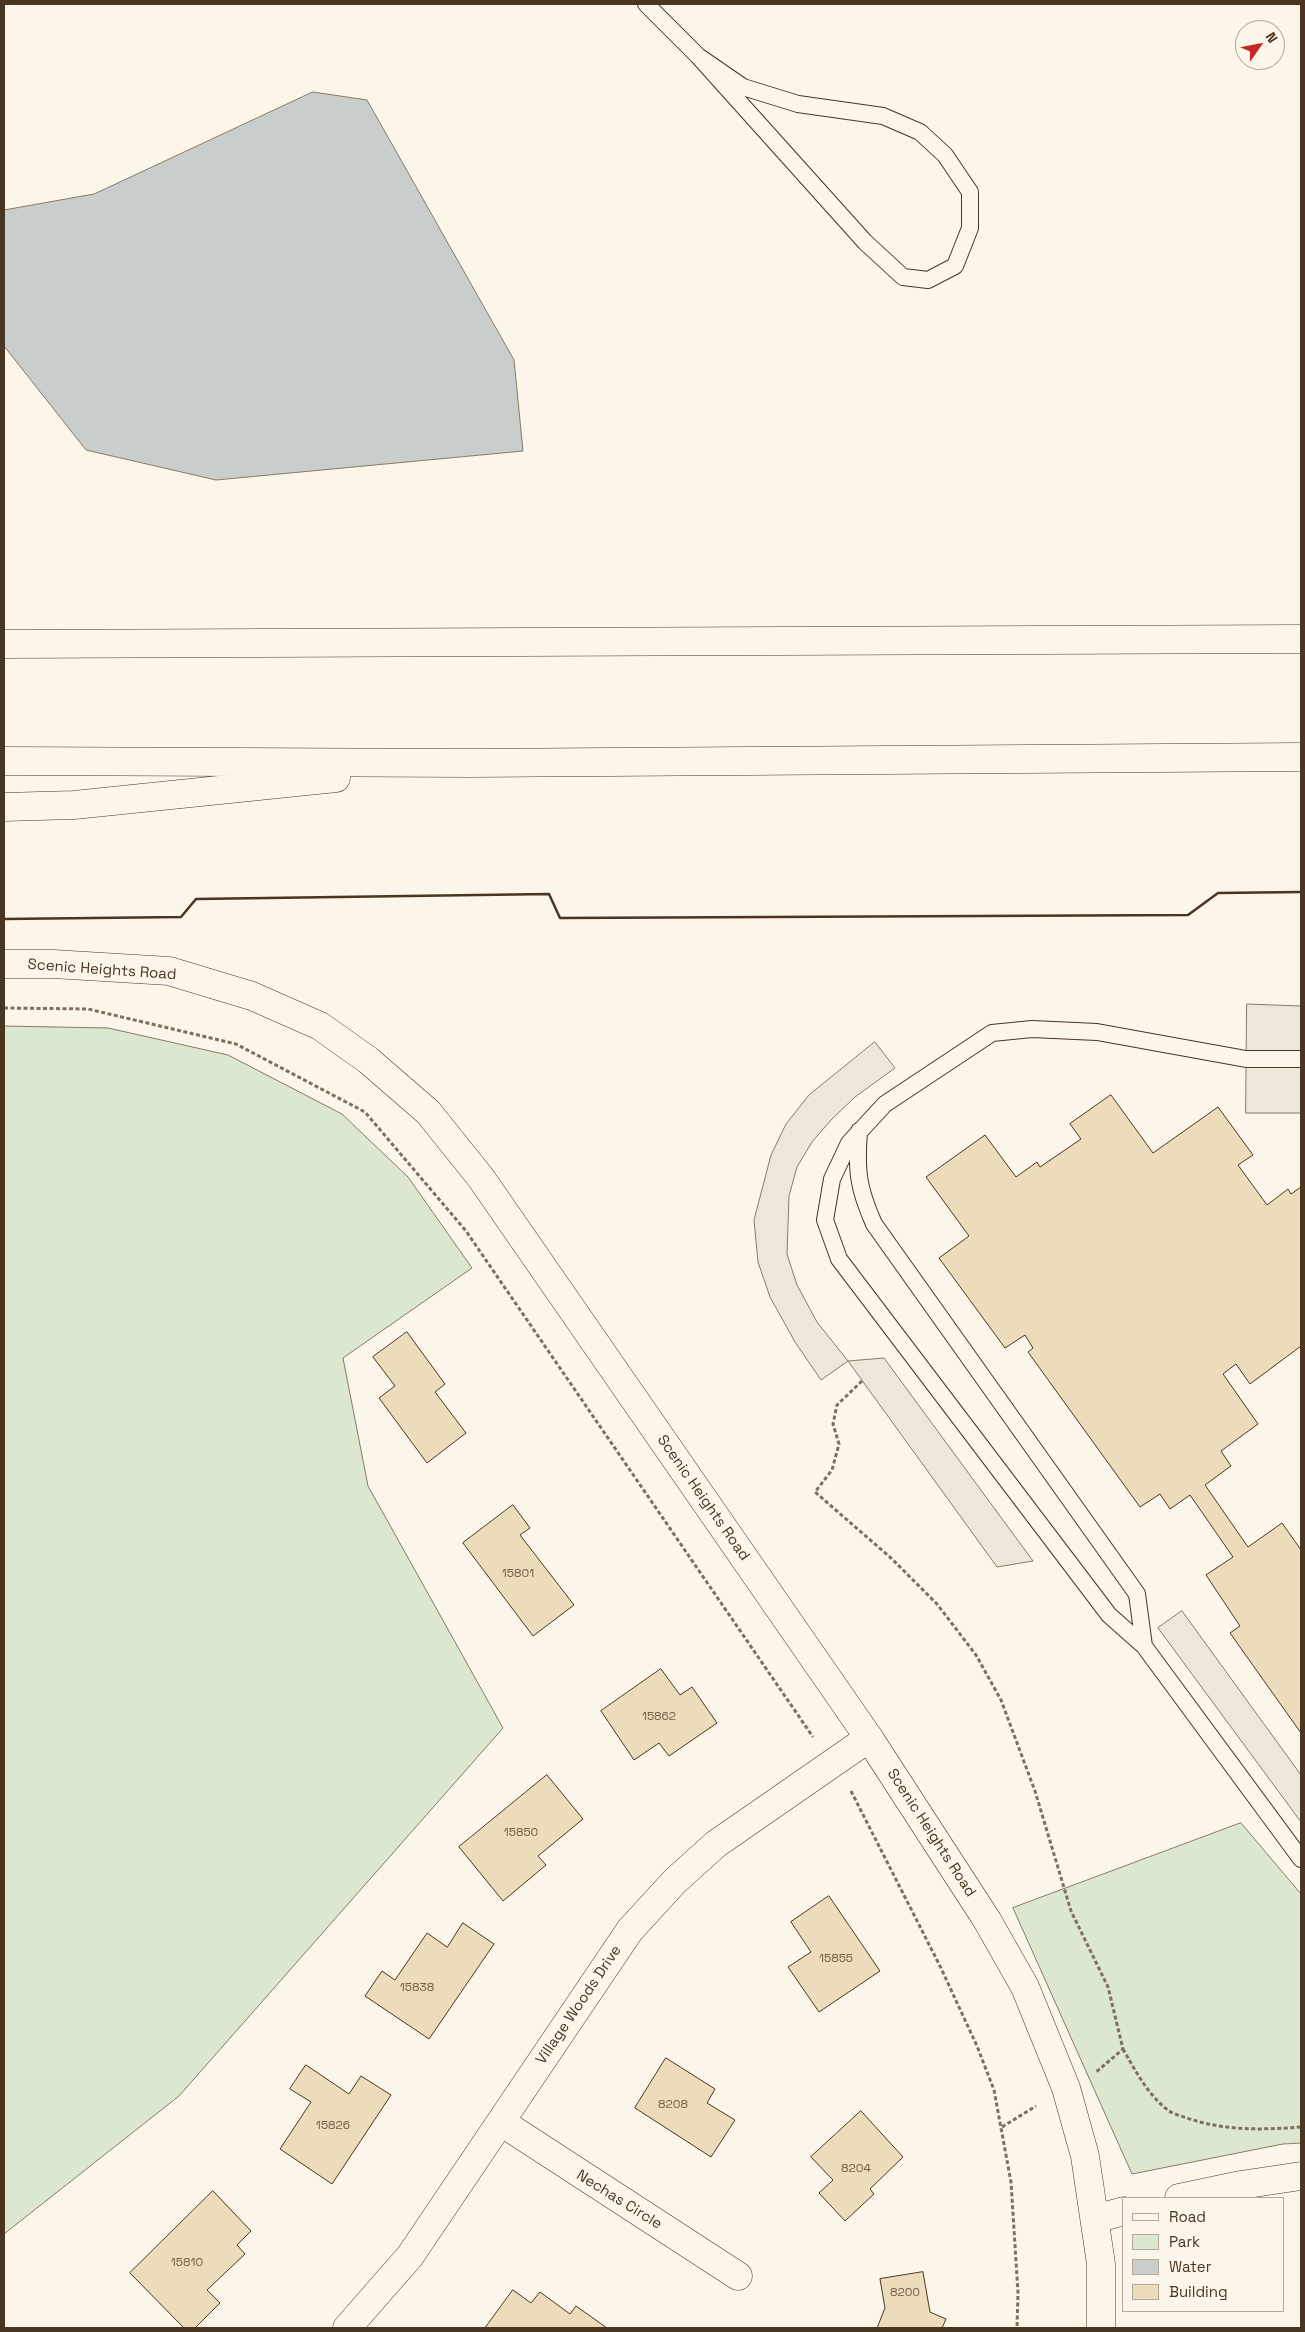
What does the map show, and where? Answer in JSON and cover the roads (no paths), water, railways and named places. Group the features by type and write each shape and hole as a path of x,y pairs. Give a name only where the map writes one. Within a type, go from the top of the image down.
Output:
{"main road":[{"path":"4,644 1301,640"},
{"path":"4,760 471,763 1301,757"},
{"path":"4,807 74,805 471,763"},
{"name":"Scenic Heights Road","path":"4,964 53,964 169,971 252,996 320,1026 368,1060 428,1112 481,1178 869,1738 987,1920 1025,1987 1066,2088 1085,2156 1101,2264 1101,2328"},
{"name":"Village Woods Drive","path":"347,2328 410,2256 630,1930 668,1888 716,1844 831,1762 869,1738"},
{"name":"Nechas Circle","path":"500,2122 738,2276"},
{"path":"1184,2197 1241,2185 1301,2176"},
{"path":"1095,2219 1122,2212"}],"lane":[{"path":"646,4 698,56 865,242 903,277 928,280 954,266 970,228 970,192 945,155 920,132 883,116 798,104 743,87 698,56"},
{"path":"1301,1059 1246,1059 1097,1032 1032,1029 992,1033 885,1104 849,1143 832,1179 826,1220 839,1259 1109,1615 1144,1646 1301,1859"},
{"path":"860,1131 857,1166 862,1197 874,1224 1137,1594 1144,1646"}],"water":[{"path":"313,92 367,100 514,360 523,451 216,480 86,450 4,346 4,210 94,194"}]}
